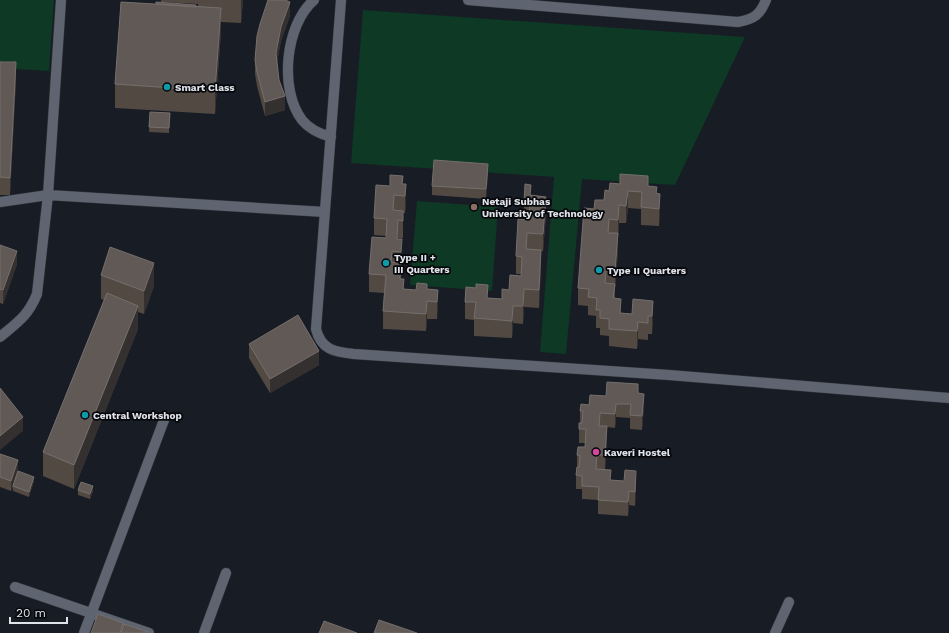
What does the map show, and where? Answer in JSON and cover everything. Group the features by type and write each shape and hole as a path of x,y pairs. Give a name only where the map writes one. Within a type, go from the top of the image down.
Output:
{"street":[{"path":"0,337 23,318 32,306 37,294 48,195 61,0"},
{"path":"314,0 303,13 292,41 288,69 289,85 297,111 303,121 320,134 331,136"},
{"path":"341,0 316,329 320,340 324,345 336,351 354,354 669,375 949,398"},
{"path":"468,0 738,22 757,16 763,8 766,0"},
{"path":"0,202 48,195 325,212"},
{"path":"84,633 164,420"},
{"path":"204,633 226,573"},
{"path":"15,587 149,633"},
{"path":"775,633 789,602"}],"green space":[{"path":"0,0 54,0 49,71 0,68"},
{"path":"363,10 745,37 675,185 582,179 566,354 540,352 554,177 351,163"},
{"path":"417,201 498,207 492,291 410,285"}],"building":[{"path":"268,0 285,0 290,2 281,27 276,53 279,80 285,96 265,102 255,60 257,36"},
{"name":"Smart Class","path":"121,2 221,8 215,91 115,84"},
{"path":"156,2 196,5 196,7 156,4"},
{"path":"0,62 16,62 10,178 0,177"},
{"path":"150,112 170,113 169,128 149,127"},
{"path":"434,160 488,164 486,189 432,186"},
{"path":"620,174 648,176 648,186 657,187 656,193 660,194 659,209 641,207 642,192 628,191 626,206 619,205 618,220 609,219 608,233 618,233 615,271 606,271 605,283 615,284 613,298 621,299 620,313 632,314 633,299 653,301 652,316 648,316 648,323 638,322 637,331 609,329 609,319 600,318 600,310 596,310 597,298 588,297 589,289 578,288 584,208 594,209 595,200 604,200 605,190 609,191 610,183 620,184"},
{"path":"390,175 403,176 402,184 406,184 405,196 394,195 393,210 403,211 403,221 398,220 397,239 402,239 401,252 392,251 391,262 401,263 400,279 404,279 403,289 416,290 417,283 427,284 427,289 438,290 437,302 427,301 426,314 383,311 386,275 369,274 372,237 386,238 387,219 374,218 376,185 390,186"},
{"path":"525,184 531,185 530,195 546,197 543,234 527,233 526,249 541,250 539,290 524,289 523,306 513,306 512,321 474,318 476,302 465,302 466,287 476,288 476,284 488,285 487,298 502,299 502,289 509,290 510,275 521,276 522,257 516,256 518,219 529,220 530,203 524,203"},
{"path":"0,245 17,251 3,290 0,289"},
{"path":"110,247 154,263 144,291 101,275"},
{"name":"Central Workshop","path":"107,293 138,306 74,465 43,452"},
{"path":"298,315 319,351 270,379 249,344"},
{"path":"607,382 638,384 638,393 644,394 642,416 630,415 631,404 616,404 615,414 600,413 599,426 607,426 605,455 597,455 596,469 611,470 610,480 624,481 625,470 636,471 635,492 629,491 628,502 598,500 599,487 582,486 582,476 576,475 577,467 579,467 580,456 577,455 578,447 585,447 586,429 579,429 579,423 582,423 583,411 580,411 581,404 589,405 590,395 606,396"},
{"path":"0,388 23,417 0,436"},
{"path":"0,454 18,460 11,481 0,477"},
{"path":"18,471 34,477 29,492 13,486"},
{"path":"81,482 93,486 90,494 78,490"},
{"path":"98,614 123,623 120,633 91,633"},
{"path":"379,620 417,633 374,633"},
{"path":"324,621 357,633 319,633"},
{"path":"124,624 148,632 121,633"}],"place":[{"name":"Smart Class","path":"167,87"},
{"name":"Netaji Subhas University of Technology","path":"474,207"},
{"name":"Type II + III Quarters","path":"386,263"},
{"name":"Type II Quarters","path":"599,270"},
{"name":"Central Workshop","path":"85,415"},
{"name":"Kaveri Hostel","path":"596,452"}]}
